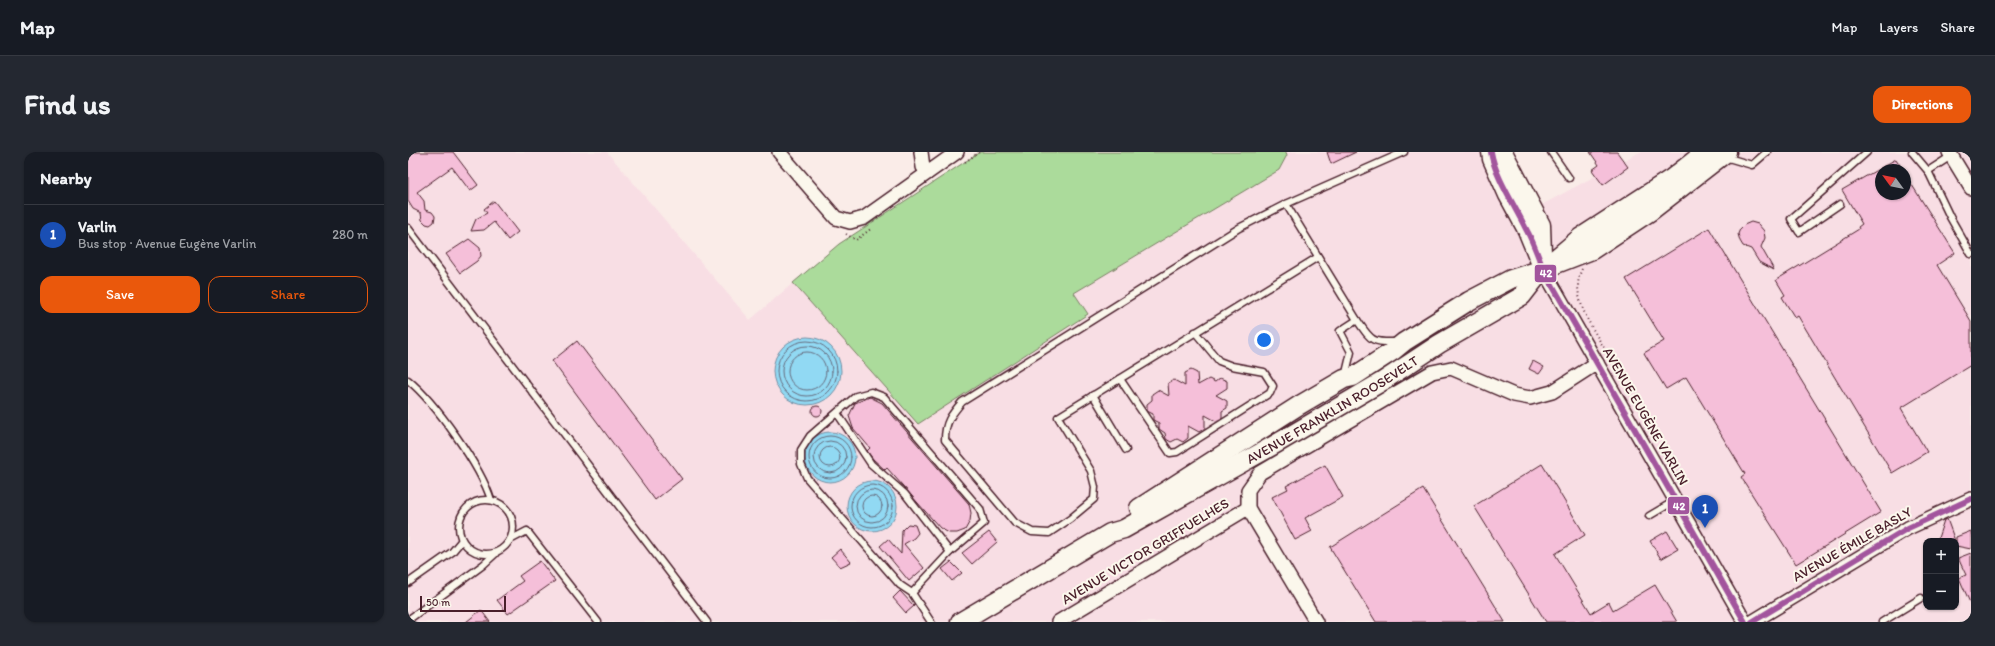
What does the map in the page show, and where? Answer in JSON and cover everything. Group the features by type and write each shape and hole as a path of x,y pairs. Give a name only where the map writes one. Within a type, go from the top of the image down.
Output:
{"main road":[{"path":"1491,152 1492,159 1508,195 1527,230 1543,269"},
{"path":"1503,152 1541,225 1543,269"},
{"name":"AVENUE FRANKLIN ROOSEVELT","path":"960,622 1110,533 1124,529 1383,381 1439,344 1522,296 1543,269 1581,237 1672,178 1718,153"},
{"name":"AVENUE FRANKLIN ROOSEVELT","path":"1110,533 1119,521 1180,481 1298,406 1344,379 1353,377 1404,342 1469,301 1510,278 1543,269"}],"street":[{"path":"779,152 836,218 850,222 864,218 957,152"},
{"path":"921,152 923,167 927,173"},
{"path":"1950,154 1971,188"},
{"name":"AVENUE EUGÈNE VARLIN","path":"1543,269 1603,360 1676,500 1745,622"},
{"name":"AVENUE VICTOR GRIFFUELHES","path":"1316,622 1248,508 1248,490 1260,474 1432,372 1450,368 1514,395 1530,398 1552,392 1603,360"},
{"name":"AVENUE ÉMILE BASLY","path":"1752,622 1908,528 1971,499"},
{"name":"AVENUE VICTOR GRIFFUELHES","path":"1058,622 1248,508"}],"lane":[{"path":"1318,256 1058,417 1091,471 1096,487 1094,499 1070,519 1049,533 1032,532 1014,523 946,440 945,428 951,415 962,402 1239,228 1286,204 1404,152"},
{"path":"1551,152 1570,178"},
{"path":"1718,153 1752,165 1767,152"},
{"path":"1840,204 1799,232 1791,219 1867,152"},
{"path":"1912,152 1928,171 1950,218 1971,254"},
{"path":"1928,171 1950,154"},
{"path":"1286,204 1370,339 1383,343 1404,342"},
{"path":"408,228 707,622"},
{"path":"1344,379 1351,352 1340,331 1357,320"},
{"path":"1120,379 1170,453 1177,452 1270,393 1273,386 1264,372 1232,366 1219,361 1195,332"},
{"path":"408,380 422,391 471,458 488,489 491,500"},
{"path":"912,593 950,552 984,523 980,509 884,397 871,392 856,396 810,436 801,450 801,464 807,478 859,540 900,585 912,593 931,622"},
{"path":"1093,395 1126,450"},
{"path":"837,413 871,464 904,494 950,552"},
{"path":"485,499 503,505 511,515 514,528 510,540 502,550 491,554 478,554 466,546 462,540 458,527 462,513 472,503 485,499"},
{"path":"1649,516 1676,500"},
{"path":"510,540 527,531 598,622"},
{"path":"408,583 452,552 462,540"},
{"path":"408,620 484,565 496,552"},
{"path":"1882,622 1921,598"}],"path":[{"path":"1584,267 1578,282 1578,295 1603,360"}],"shaded area":[{"path":"408,152 607,152 750,320 793,283 918,423 1088,315 1074,293 1279,170 1287,155 1286,152 1496,152 1523,215 1640,152 1971,152 1971,622 408,622"}],"green space":[{"path":"980,152 1286,152 1287,155 1279,170 1074,293 1088,314 918,424 793,283 839,244"}],"water":[{"path":"800,337 814,337 826,342 836,352 841,364 841,378 836,390 826,400 814,405 800,405 788,400 778,390 773,378 773,364 778,352 788,342"},
{"path":"835,432 840,433 848,439 854,447 854,467 848,475 840,481 825,482 820,481 812,475 806,467 805,452 806,447 812,439 820,433"},
{"path":"872,481 882,483 890,488 895,496 897,506 895,516 890,524 882,529 872,531 862,529 854,524 849,516 847,506 849,496 854,488 862,483"}],"building":[{"path":"408,152 453,152 478,185 470,191 452,167 417,192 424,201 425,210 432,212 435,216 434,222 430,225 426,224 422,220 421,213 413,209 408,201"},
{"path":"1327,152 1356,152 1331,164"},
{"path":"1590,152 1617,152 1628,167 1603,185 1592,170 1599,165"},
{"path":"1896,159 1899,164 1887,164"},
{"path":"1875,171 1875,200 1911,200 1911,183 1955,253 1937,265 1971,321 1971,365 1901,408 1927,452 1892,473 1798,316 1795,318 1782,297 1785,295 1776,280 1859,229 1858,227 1862,224 1842,190"},
{"path":"494,201 518,232 508,240 494,222 484,230 471,231 476,219 487,213 484,209"},
{"path":"1751,222 1758,224 1764,231 1765,238 1761,247 1774,270 1759,262 1751,249 1743,246 1740,241 1738,234 1740,229 1744,225"},
{"path":"1709,228 1881,512 1796,564 1741,477 1745,474 1686,377 1666,389 1644,353 1664,341 1626,279"},
{"path":"469,239 480,248 481,256 477,261 460,273 446,254"},
{"path":"577,341 682,479 655,500 552,361"},
{"path":"1533,361 1544,367 1539,374 1529,369"},
{"path":"1191,370 1197,373 1198,385 1209,379 1215,382 1220,378 1227,381 1227,388 1216,395 1227,401 1227,408 1222,411 1222,418 1216,421 1205,415 1205,428 1199,432 1188,426 1188,438 1183,442 1177,439 1171,442 1166,439 1165,433 1159,429 1159,423 1153,420 1153,414 1147,411 1147,404 1152,400 1152,394 1158,390 1169,396 1168,383 1174,380 1185,386 1185,373"},
{"path":"870,397 882,403 969,504 971,513 970,521 965,530 957,533 949,533 940,528 887,468 885,470 867,451 870,448 853,428 849,416 855,403"},
{"path":"815,406 819,406 821,407 821,415 815,416 812,413 812,409"},
{"path":"1542,464 1585,535 1555,554 1591,613 1609,602 1613,610 1655,585 1677,622 1546,622 1474,506"},
{"path":"1325,465 1343,497 1305,518 1312,531 1295,540 1272,497 1288,489 1286,486"},
{"path":"1423,489 1505,622 1376,622 1330,547"},
{"path":"1947,519 1954,538 1938,538 1944,520"},
{"path":"908,524 915,525 918,533 914,538 904,544 924,568 909,581 880,546 888,539 901,554 902,530"},
{"path":"1667,531 1678,549 1661,559 1650,541"},
{"path":"1971,531 1971,549 1959,547 1959,538 1956,537"},
{"path":"989,532 997,542 972,564 962,553"},
{"path":"840,549 851,562 840,567 831,557"},
{"path":"1971,553 1971,605 1959,578 1966,575 1959,558"},
{"path":"540,561 555,581 508,614 497,600 523,581 519,576"},
{"path":"951,562 962,573 952,581 942,569"},
{"path":"900,591 914,606 906,613 893,598"},
{"path":"481,610 490,622 466,622"}],"transit line":[{"name":"42","path":"1491,152 1493,162 1501,181 1531,238 1543,269 1745,622"},
{"name":"42","path":"1752,622 1908,528 1971,499"}],"place":[{"name":"Varlin","path":"1705,528"}]}
